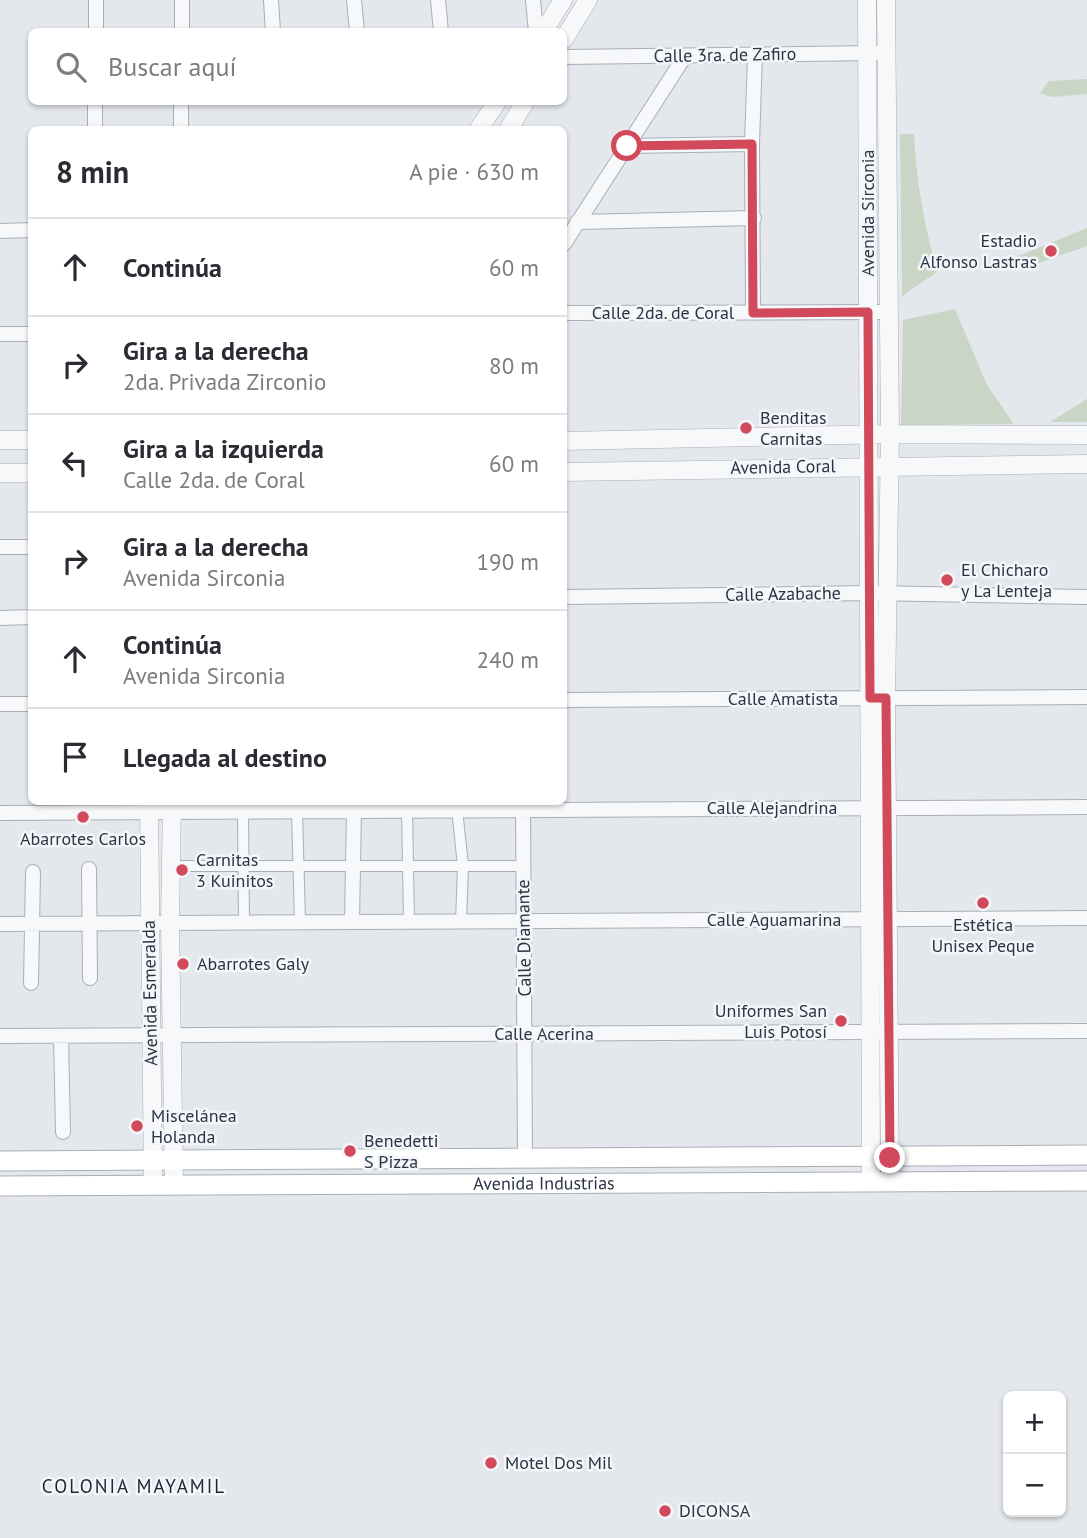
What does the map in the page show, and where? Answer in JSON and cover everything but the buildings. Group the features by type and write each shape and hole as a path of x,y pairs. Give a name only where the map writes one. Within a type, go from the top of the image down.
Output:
{"main road":[{"name":"Avenida Industrias","path":"0,1161 1087,1155"},
{"name":"Avenida Industrias","path":"0,1186 1087,1181"}],"street":[{"path":"96,0 96,28"},
{"path":"182,0 182,28"},
{"path":"271,0 273,28"},
{"path":"354,0 357,28"},
{"path":"438,0 441,28"},
{"path":"533,0 536,28"},
{"path":"546,28 563,0"},
{"path":"567,34 588,0"},
{"name":"Avenida Sirconia","path":"867,0 868,435 879,593"},
{"name":"Avenida Sirconia","path":"881,1182 879,593 890,434 886,0"},
{"name":"Calle 3ra. de Zafiro","path":"567,57 886,53"},
{"path":"753,313 752,144 755,54"},
{"path":"567,239 684,56"},
{"path":"95,105 95,126"},
{"path":"181,105 181,126"},
{"path":"481,126 495,105"},
{"path":"510,126 523,105"},
{"path":"627,146 752,144"},
{"path":"577,222 754,218"},
{"path":"0,231 28,230"},
{"name":"Calle 2da. de Coral","path":"567,313 888,312"},
{"path":"0,334 28,334"},
{"name":"Avenida Coral","path":"567,440 890,434 1087,435"},
{"path":"0,440 28,440"},
{"name":"Avenida Coral","path":"567,472 1087,464"},
{"path":"0,473 28,473"},
{"path":"0,547 28,547"},
{"name":"Calle Azabache","path":"567,597 879,593 1087,597"},
{"path":"0,618 28,617"},
{"name":"Calle Amatista","path":"567,700 1087,697"},
{"path":"0,704 28,704"},
{"name":"Calle Alejandrina","path":"0,813 149,807 297,811 457,809 523,805 1087,807"},
{"name":"Calle Diamante","path":"523,805 525,1159"},
{"name":"Avenida Esmeralda","path":"149,807 148,923 153,1184"},
{"name":"Avenida Esmeralda","path":"172,807 170,923 174,1035 174,1184"},
{"path":"407,809 406,866 410,922"},
{"path":"457,809 463,866 461,922"},
{"path":"352,922 354,810"},
{"path":"243,811 241,866 244,923"},
{"path":"297,811 300,922"},
{"path":"171,866 523,866"},
{"path":"89,869 90,978"},
{"path":"30,983 33,872"},
{"name":"Calle Aguamarina","path":"0,924 1087,918"},
{"name":"Calle Acerina","path":"0,1036 1087,1031"},
{"path":"61,1036 63,1132"}],"green space":[{"path":"1087,79 1087,94 1052,97 1040,93 1049,81"},
{"path":"900,134 914,134 922,204 937,272 902,296"},
{"name":"Estadio Alfonso Lastras","path":"1087,228 1087,246 1022,269 1016,257"},
{"path":"955,309 987,385 1014,424 901,425 903,320"},
{"path":"1087,399 1087,422 1050,422"}],"place":[{"name":"Estadio Alfonso Lastras","path":"1051,251"},
{"name":"Benditas Carnitas","path":"746,428"},
{"name":"El Chicharo y La Lenteja","path":"947,580"},
{"name":"Abarrotes Carlos","path":"83,817"},
{"name":"Carnitas 3 Kuinitos","path":"182,870"},
{"name":"Estética Unisex Peque","path":"983,903"},
{"name":"Abarrotes Galy","path":"183,964"},
{"name":"Uniformes San Luis Potosí","path":"841,1021"},
{"name":"Miscelánea Holanda","path":"137,1126"},
{"name":"Benedetti S Pizza","path":"350,1151"},
{"name":"Motel Dos Mil","path":"491,1463"},
{"name":"DICONSA","path":"665,1511"}],"district":[{"name":"COLONIA MAYAMIL","path":"134,1486"}],"route":[{"path":"627,146 752,144 753,313 868,312 870,698 886,698 890,1158"}]}
